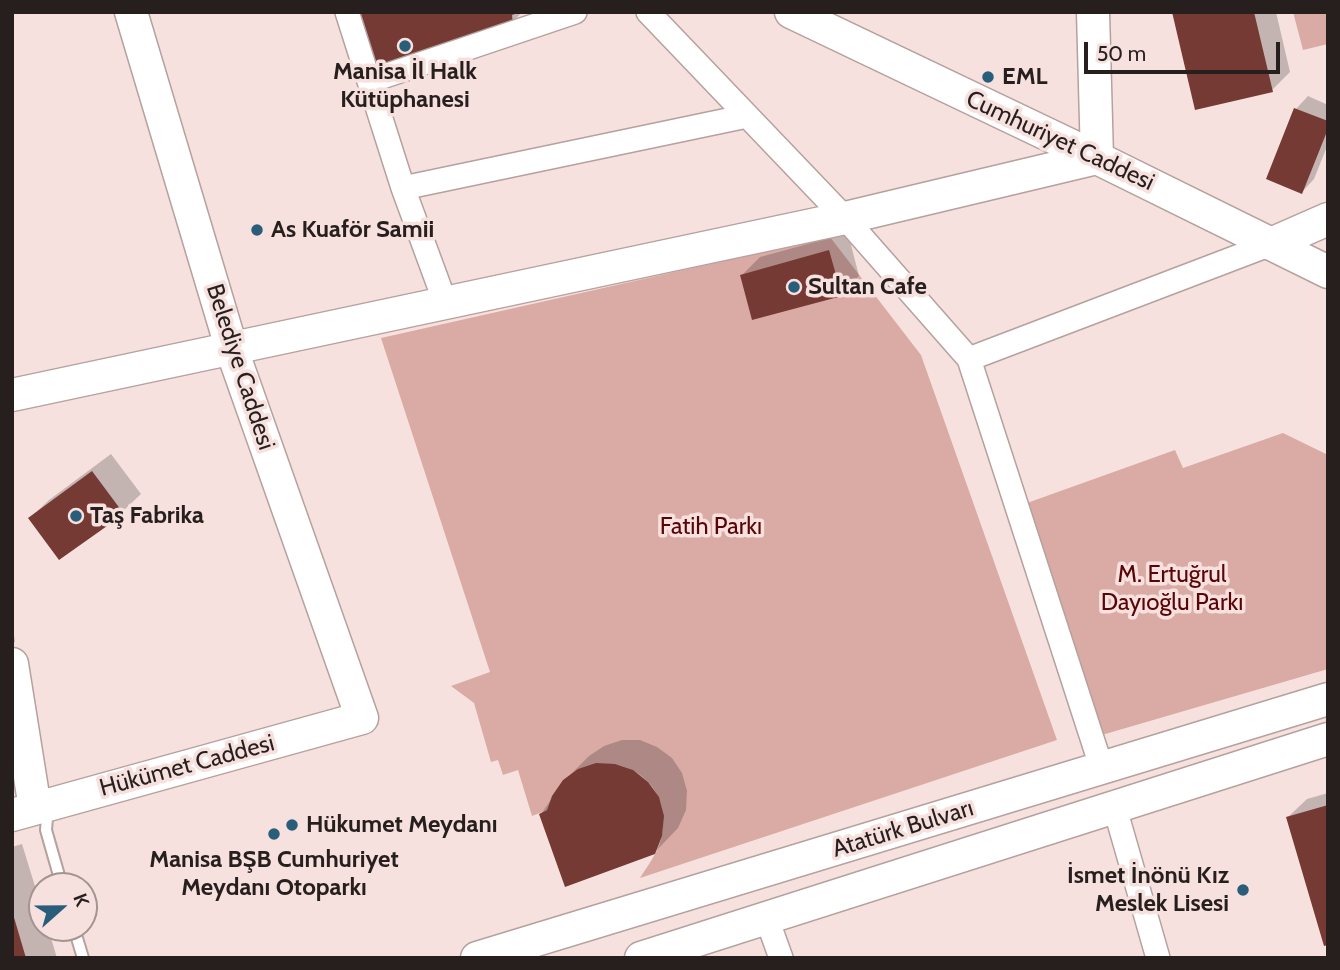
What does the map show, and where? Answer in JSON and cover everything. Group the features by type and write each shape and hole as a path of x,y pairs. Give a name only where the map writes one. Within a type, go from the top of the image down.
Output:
{"main road":[{"name":"Belediye Caddesi","path":"131,12 232,350 362,718"},
{"name":"Cumhuriyet Caddesi","path":"791,12 1328,272"},
{"path":"12,395 845,218 1097,158 1093,12"},
{"path":"1271,244 1328,219"},
{"path":"12,664 31,814"},
{"name":"Atatürk Bulvarı","path":"477,958 1328,699"},
{"name":"Hükümet Caddesi","path":"31,814 362,718"},
{"name":"Atatürk Bulvarı","path":"641,958 1114,805 1328,739"},
{"path":"1102,769 1114,805"},
{"path":"753,874 766,919"}],"street":[{"path":"347,12 403,188 445,302"},
{"path":"370,81 575,12"},
{"path":"648,12 845,218 969,359 1102,769"},
{"path":"403,188 747,116"},
{"path":"969,359 1271,244"},
{"path":"1114,805 1158,958"},
{"path":"766,919 781,958"}],"lane":[{"path":"31,814 46,830 58,872"}],"green space":[{"path":"1293,12 1328,12 1328,44 1303,50"},
{"name":"Fatih Parkı","path":"830,237 921,355 1057,740 640,878 656,852 662,835 662,809 653,788 638,774 619,765 598,764 577,771 559,786 547,810 532,816 518,770 503,775 498,760 491,762 474,703 451,686 490,672 381,338"},
{"name":"M. Ertuğrul Dayıoğlu Parkı","path":"1283,433 1328,455 1328,669 1095,737 1013,508 1175,450 1183,468"}],"building":[{"name":"Manisa İl Halk Kütüphanesi","path":"357,12 518,13 512,15 513,24 374,67"},
{"path":"1172,12 1254,12 1273,92 1195,110"},
{"path":"1294,108 1328,121 1328,129 1302,194 1266,179"},
{"path":"829,250 842,296 752,320 740,275"},
{"name":"Taş Fabrika","path":"92,471 124,514 59,560 28,518"},
{"path":"596,763 615,764 633,770 648,782 659,797 664,816 662,836 655,854 565,887 539,814 547,810 552,796 563,780 578,769"},
{"path":"1328,805 1328,945 1324,946 1286,817"},
{"path":"13,914 26,958 12,958"}],"place":[{"name":"Manisa İl Halk Kütüphanesi","path":"405,46"},
{"name":"EML","path":"988,77"},
{"name":"As Kuaför Samii","path":"257,230"},
{"name":"Sultan Cafe","path":"794,287"},
{"name":"Taş Fabrika","path":"76,516"},
{"name":"Hükumet Meydanı","path":"292,825"},
{"name":"Manisa BŞB Cumhuriyet Meydanı Otoparkı","path":"274,834"},
{"name":"İsmet İnönü Kız Meslek Lisesi","path":"1243,890"}]}
